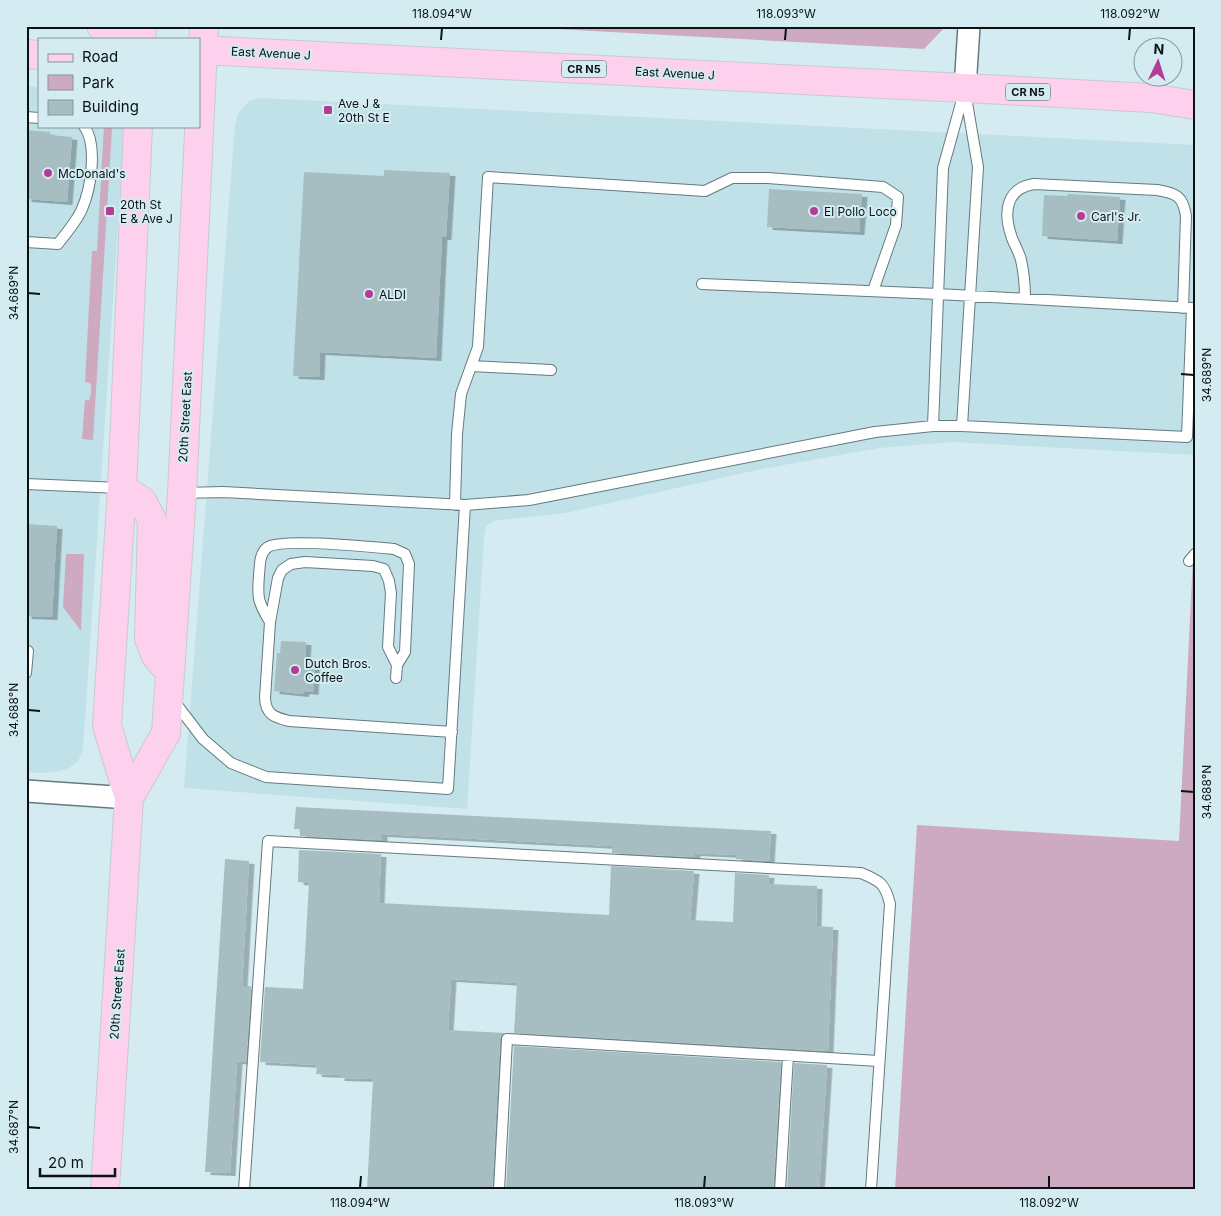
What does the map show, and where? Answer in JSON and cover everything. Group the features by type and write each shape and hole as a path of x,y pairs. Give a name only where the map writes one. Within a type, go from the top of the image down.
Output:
{"main road":[{"path":"100,26 122,38"},
{"name":"East Avenue J","path":"202,42 1151,98 1195,105"},
{"name":"20th Street East","path":"200,87 202,42"},
{"name":"East Avenue J","path":"1151,98 1195,93"},
{"name":"20th Street East","path":"105,1190 129,798 108,726 122,488 138,128"},
{"name":"20th Street East","path":"129,798 166,733 182,493 198,128"},
{"path":"122,488 142,501 152,520 149,639 169,683"}],"street":[{"path":"965,88 968,26"},
{"path":"26,791 129,798"}],"lane":[{"path":"933,426 943,168 965,88"},
{"path":"962,426 978,167 965,88"},
{"path":"26,242 58,244 82,209 88,187 92,147 89,133 85,128"},
{"path":"169,683 203,739 231,763 266,777 448,789 452,732 460,505 457,434 461,394 478,347 488,177 705,191 732,178 768,178 883,187 898,197 896,226 872,291"},
{"path":"1025,299 1024,276 1020,258 1008,225 1009,203 1015,191 1034,184 1157,190 1176,195 1185,208 1183,308"},
{"path":"182,493 223,492 460,505 529,500 875,432 933,426 1187,438 1192,308 938,294 702,284"},
{"path":"471,366 551,370"},
{"path":"26,484 122,488"},
{"path":"270,622 259,605 257,590 259,563 263,552 268,547 277,544 297,543 394,549 405,554 409,564 405,652 397,665 396,678"},
{"path":"397,665 388,647 391,593 390,581 384,569 373,566 305,562 291,564 282,570 278,578 270,622 265,698 265,706 274,717 289,721 452,732"},
{"path":"26,651 28,651 26,673"},
{"path":"244,1190 268,841 861,873 878,880 886,888 890,904 871,1190"},
{"path":"499,1190 507,1038 879,1061"},
{"path":"780,1190 788,1056"}],"shaded area":[{"path":"26,86 38,87 38,128 123,128 124,135 83,750 78,761 69,768 41,773 26,772"},
{"path":"261,98 1195,145 1195,455 952,442 879,448 757,470 565,513 493,521 486,526 484,537 467,809 184,788 235,124 239,112 249,101"}],"green space":[{"path":"498,26 946,26 924,49"},
{"path":"104,128 112,128 93,440 82,439 85,400 89,400 91,392 90,383 85,382 92,251 97,251"},
{"path":"1195,517 1195,1190 895,1190 917,825 1179,841"},
{"path":"66,554 84,554 81,631 63,607"}],"building":[{"name":"McDonald's","path":"26,130 50,132 50,135 72,137 67,202 26,199"},
{"name":"ALDI","path":"384,170 450,173 446,237 442,237 436,358 320,352 319,377 293,376 304,172 384,176"},
{"name":"El Pollo Loco","path":"769,189 862,194 859,232 767,227"},
{"name":"Carl's Jr.","path":"1068,194 1120,197 1117,241 1042,236 1044,195 1067,196"},
{"path":"26,524 57,526 52,617 26,616"},
{"name":"Dutch Bros. Coffee","path":"281,641 306,642 305,659 315,659 313,692 304,691 303,694 274,691 277,653 280,653"},
{"path":"296,807 771,831 769,861 736,859 736,855 695,853 695,857 612,853 612,846 382,834 382,840 300,836 300,829 294,829"},
{"path":"299,850 381,854 379,903 609,915 611,866 694,871 690,920 733,922 735,873 769,875 768,884 817,886 816,926 833,927 828,1051 514,1033 517,983 451,979 448,1030 505,1033 500,1039 492,1190 367,1190 373,1079 339,1078 339,1075 316,1074 317,1065 260,1062 265,987 303,989 309,883 298,882"},
{"path":"225,859 249,861 242,986 251,986 246,1062 237,1061 230,1173 205,1172"},
{"path":"514,1046 781,1062 773,1190 506,1190"},
{"path":"794,1063 827,1065 819,1190 787,1190"}],"place":[{"name":"Ave J & 20th St E","path":"328,110"},
{"name":"McDonald's","path":"48,173"},
{"name":"20th St E & Ave J","path":"110,211"},
{"name":"El Pollo Loco","path":"814,211"},
{"name":"Carl's Jr.","path":"1081,216"},
{"name":"ALDI","path":"369,294"},
{"name":"Dutch Bros. Coffee","path":"295,670"}]}
